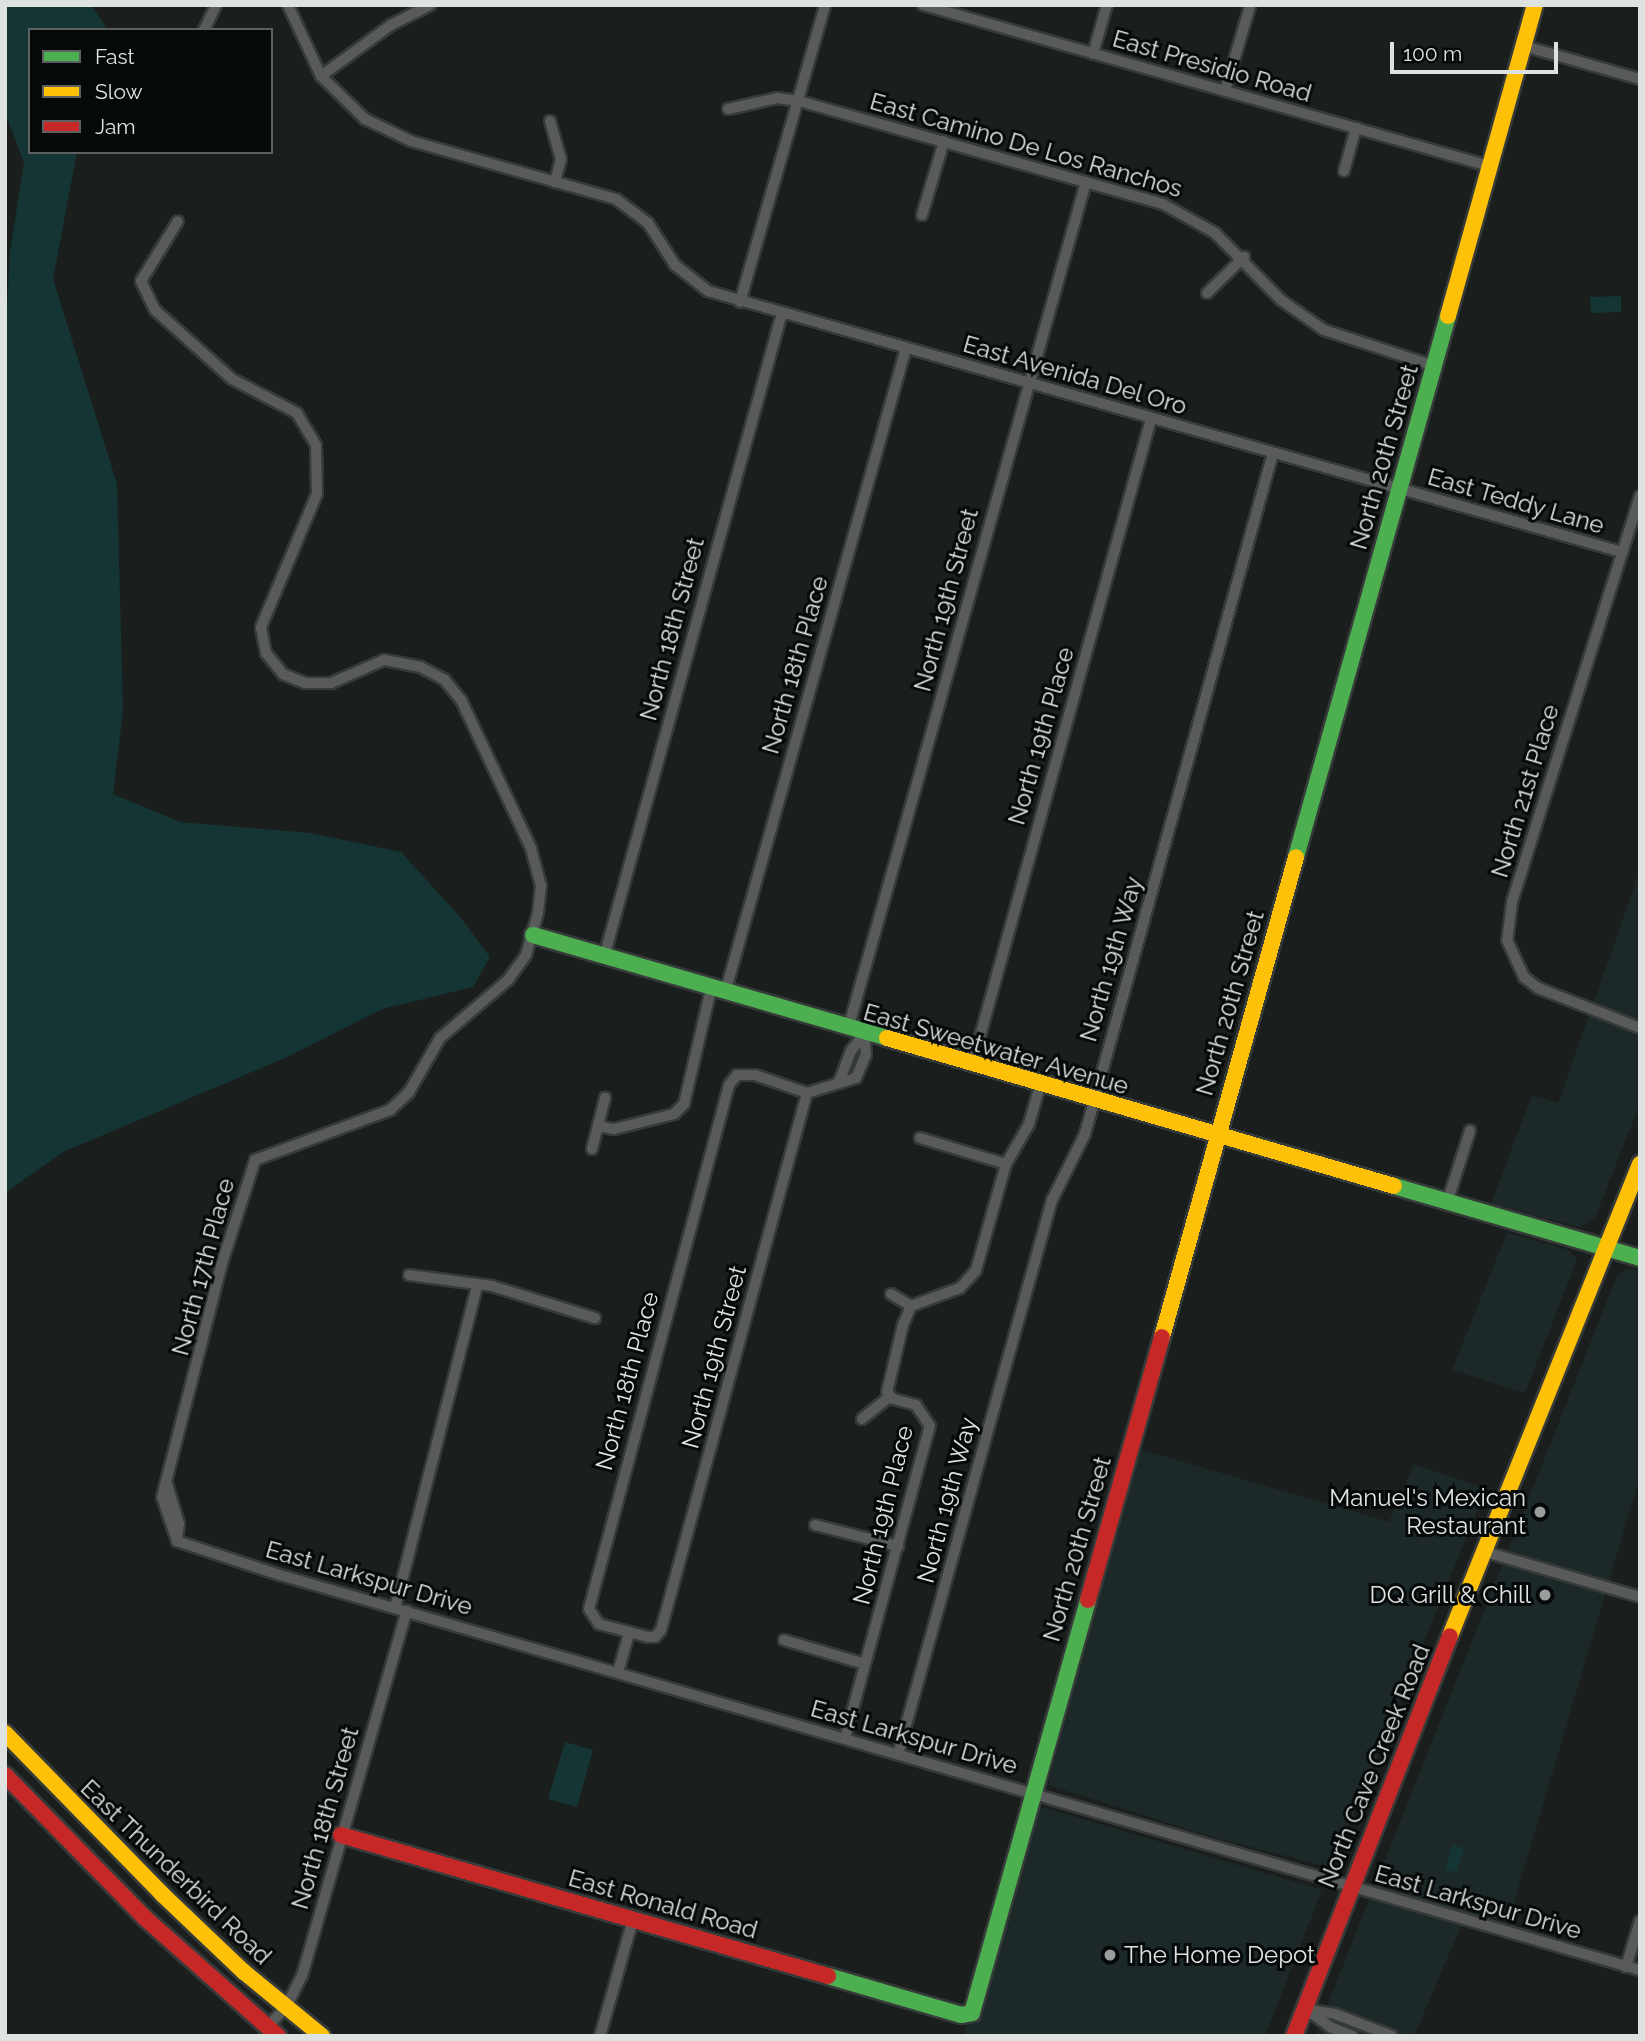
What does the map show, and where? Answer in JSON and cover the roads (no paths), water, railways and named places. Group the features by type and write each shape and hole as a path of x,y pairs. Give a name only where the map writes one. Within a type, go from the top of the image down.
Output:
{"street":[{"path":"205,28 216,5"},
{"name":"East Avenida Del Oro","path":"288,5 321,76 346,103 384,130 616,199 648,223 687,279 740,302 1398,489"},
{"path":"321,76 391,26 430,5"},
{"path":"740,302 825,5"},
{"name":"East Presidio Road","path":"923,5 964,11 1093,54 1489,166"},
{"path":"1093,54 1107,5"},
{"name":"North 20th Street","path":"972,2013 1215,1137 1535,5"},
{"path":"1225,91 1250,6"},
{"path":"1524,46 1640,79"},
{"name":"East Camino De Los Ranchos","path":"728,109 778,98 799,101 1086,181 1193,217 1244,257 1281,300 1324,330 1434,366"},
{"path":"550,121 561,159 555,182"},
{"path":"1344,171 1356,128"},
{"path":"922,215 944,141"},
{"name":"North 19th Street","path":"848,1029 1086,181"},
{"name":"North 17th Place","path":"177,221 141,281 155,310 232,379 297,413 316,445 317,494 261,627 266,653 283,674 305,683 331,683 384,660 421,667 445,680 461,700 531,848 541,886 533,935 508,980 440,1038 409,1092 390,1110 255,1160 222,1263 167,1484 179,1524 177,1541"},
{"path":"1207,293 1244,257"},
{"name":"North 18th Street","path":"604,957 782,313"},
{"name":"North 18th Place","path":"598,1125 614,1129 674,1114 684,1104 906,348"},
{"name":"North 19th Place","path":"972,1065 1151,419"},
{"name":"North 19th Way","path":"898,1755 1052,1200 1075,1159 1094,1101 1273,453"},
{"name":"East Teddy Lane","path":"1398,489 1622,552"},
{"name":"North 21st Place","path":"1640,496 1512,902 1507,940 1524,977 1538,988 1640,1028"},
{"name":"East Sweetwater Avenue","path":"533,935 1040,1086 1640,1258"},
{"path":"807,1093 856,1078 861,1070 864,1034"},
{"name":"North 18th Place","path":"629,1634 599,1624 589,1609 732,1077 755,1075 807,1093"},
{"path":"891,1294 911,1306 960,1288 976,1270 1006,1164 1029,1124 1040,1086"},
{"name":"North 19th Street","path":"629,1634 655,1637 661,1630 807,1093"},
{"path":"592,1149 605,1098"},
{"path":"1447,1203 1470,1131"},
{"path":"920,1138 1006,1164"},
{"name":"North Cave Creek Road","path":"1294,2036 1349,1886 1486,1552 1640,1164"},
{"path":"409,1275 416,1273 477,1286 492,1286 595,1318"},
{"path":"395,1608 477,1286"},
{"name":"North 19th Place","path":"845,1738 930,1426 916,1405 889,1397 911,1306"},
{"path":"862,1419 889,1397"},
{"path":"815,1525 898,1546"},
{"name":"East Larkspur Drive","path":"177,1541 395,1608 1640,1970"},
{"path":"1486,1552 1640,1597"},
{"name":"North 18th Street","path":"273,2031 302,1976 407,1611"},
{"path":"618,1672 629,1634"},
{"path":"784,1640 865,1664"},
{"name":"East Thunderbird Road","path":"5,1733 125,1859 321,2036"},
{"name":"East Thunderbird Road","path":"5,1775 145,1918 273,2031"},
{"name":"East Ronald Road","path":"341,1835 961,2015 972,2013"},
{"path":"600,2036 633,1919"},
{"path":"1626,1966 1640,1921"},
{"path":"1304,2009 1329,2027 1352,2036"},
{"path":"1304,2009 1335,2014 1392,2036"}],"place":[{"name":"Manuel's Mexican Restaurant","path":"1540,1512"},
{"name":"DQ Grill & Chill","path":"1545,1595"},
{"name":"The Home Depot","path":"1110,1955"}]}
